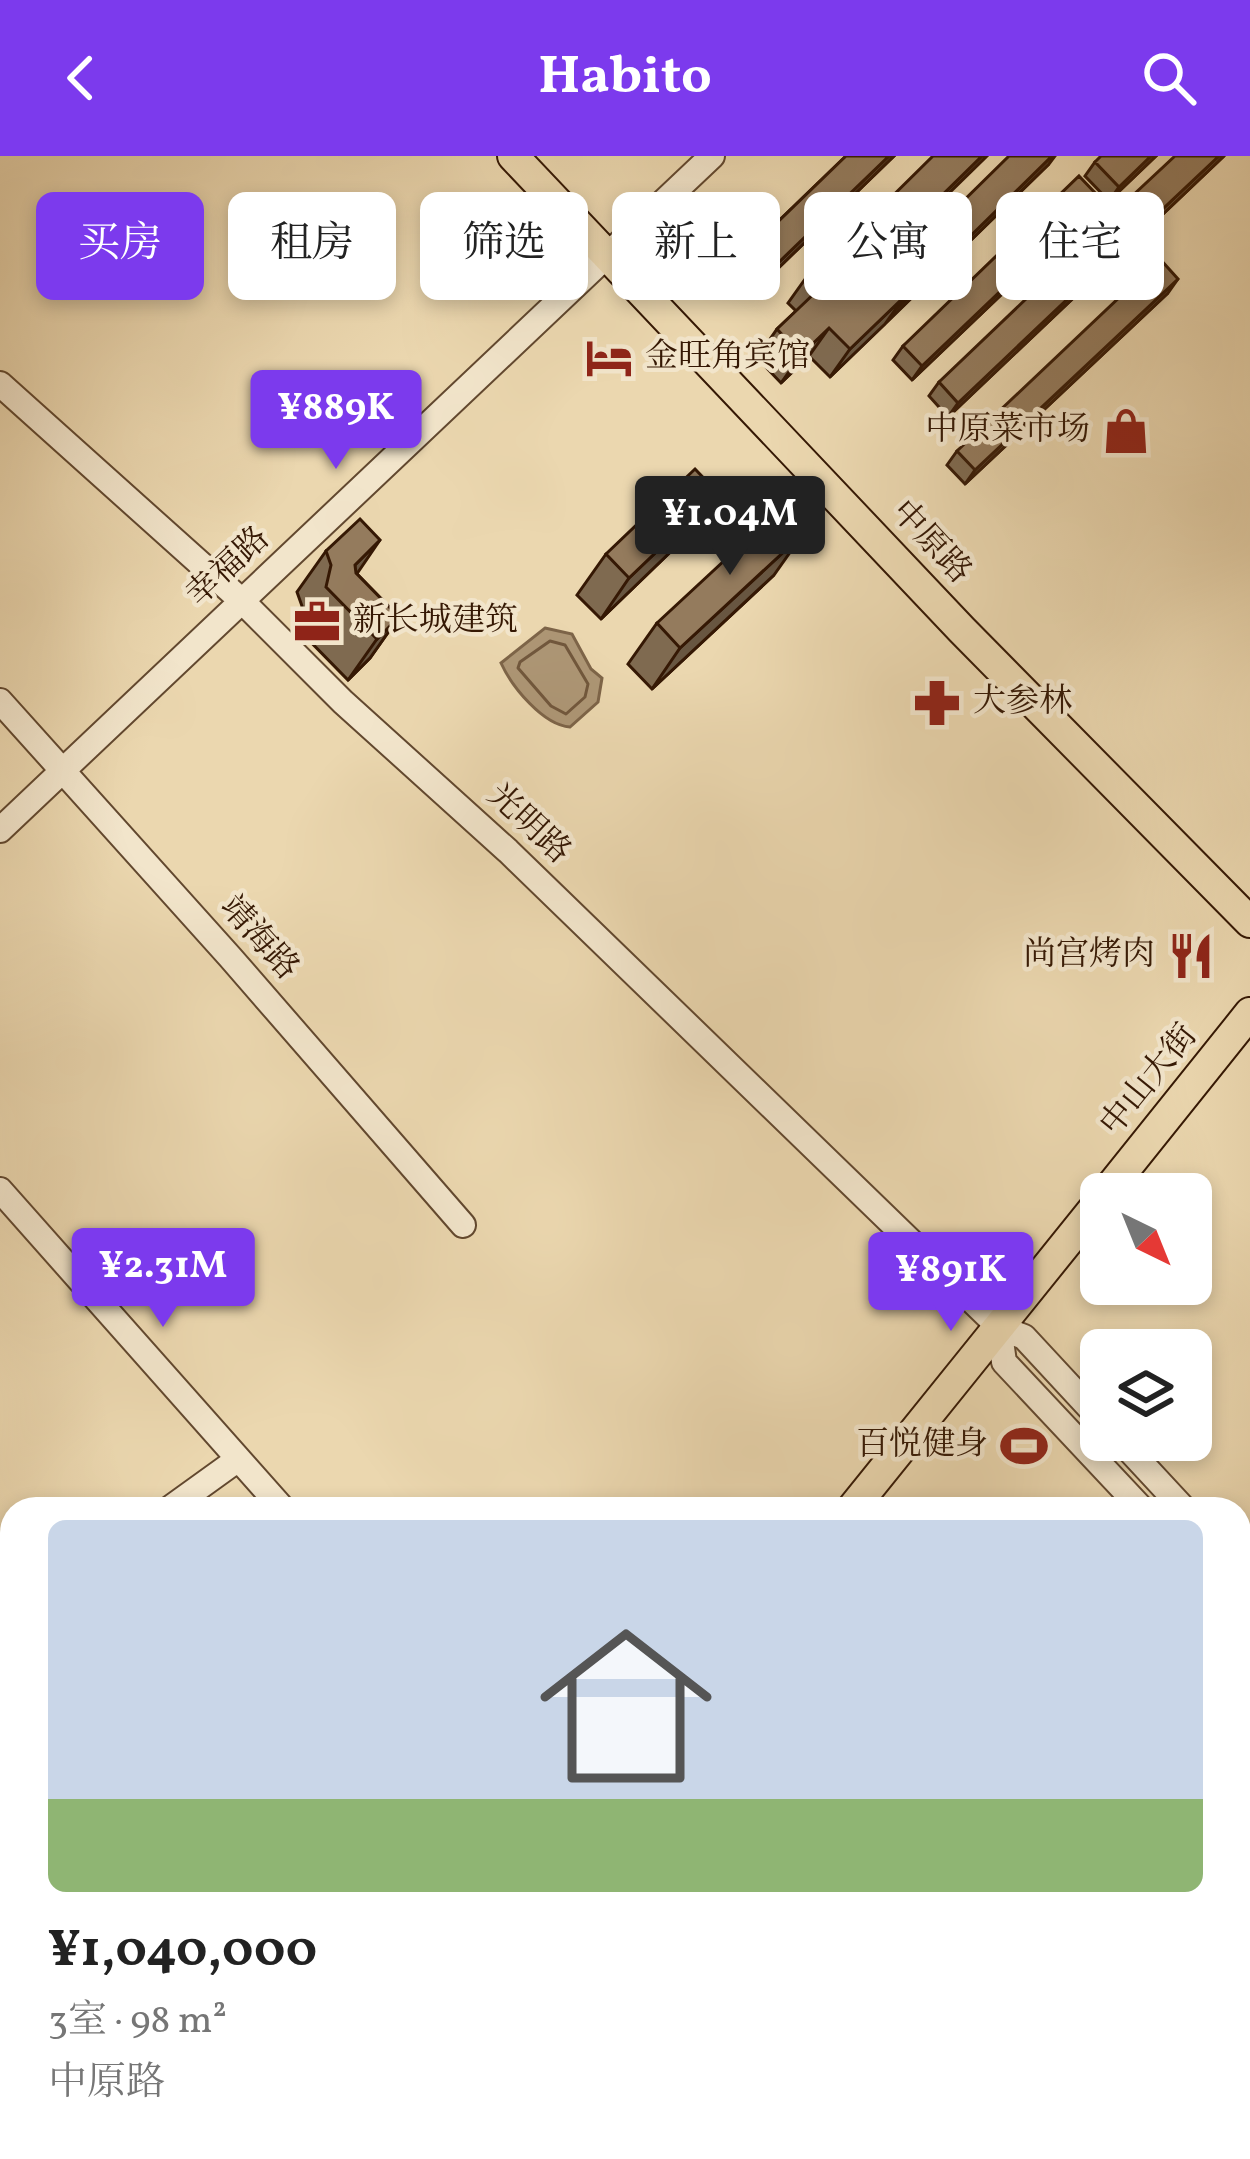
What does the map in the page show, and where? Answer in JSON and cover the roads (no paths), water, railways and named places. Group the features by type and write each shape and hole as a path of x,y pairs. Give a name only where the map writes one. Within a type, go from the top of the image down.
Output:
{"main road":[{"name":"中原路","path":"513,156 962,630 1250,922"},
{"name":"中山大街","path":"1122,1173 1250,1013"},
{"name":"中山大街","path":"862,1497 1080,1226"}],"street":[{"name":"幸福路","path":"0,830 712,156"},
{"name":"光明路","path":"0,384 242,601 343,702 642,979 999,1327 1024,1337 1080,1397"},
{"name":"靖海路","path":"0,701 463,1225"},
{"path":"0,1190 272,1497"},
{"name":"光明路","path":"999,1327 1004,1362 1131,1497"},
{"path":"186,1497 237,1460"},
{"path":"1139,1461 1173,1497"}],"water":[{"path":"545,628 572,634 591,669 602,678 598,702 570,727 549,720 530,703 501,663"}],"place":[{"name":"金旺角宾馆","path":"609,358"},
{"name":"中原菜市场","path":"1126,431"},
{"name":"新长城建筑","path":"317,622"},
{"name":"大参林","path":"937,703"},
{"name":"尚宫烤肉","path":"1191,956"},
{"name":"百悦健身","path":"1024,1446"}]}
